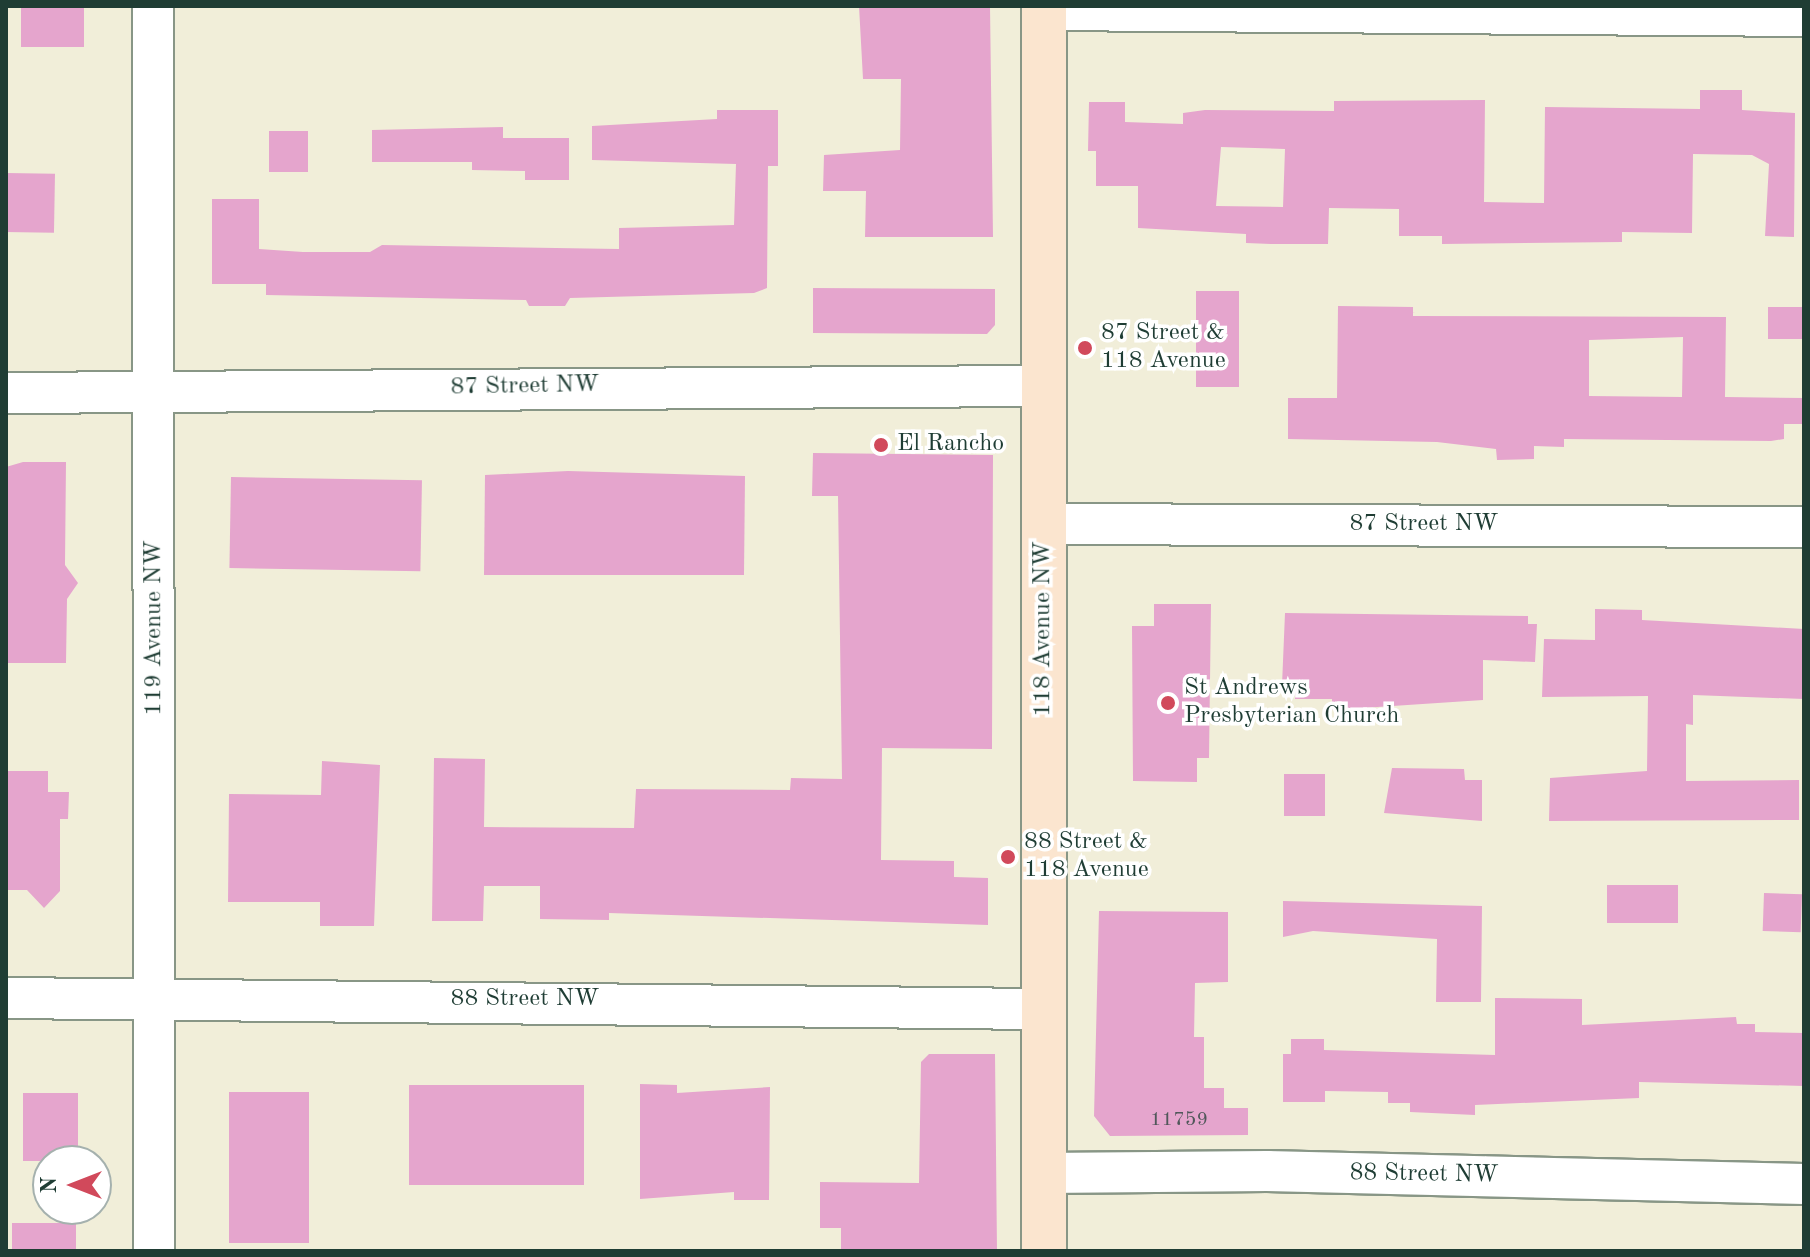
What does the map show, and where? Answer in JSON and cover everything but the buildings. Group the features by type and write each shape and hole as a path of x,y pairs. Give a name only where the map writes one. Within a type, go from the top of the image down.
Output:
{"main road":[{"name":"118 Avenue NW","path":"1044,8 1044,1251"}],"street":[{"name":"119 Avenue NW","path":"153,6 154,1251"},
{"path":"1044,8 1804,16"},
{"name":"87 Street NW","path":"6,393 1044,386"},
{"name":"87 Street NW","path":"1044,524 1804,527"},
{"name":"88 Street NW","path":"6,998 154,997 1044,1009"},
{"name":"88 Street NW","path":"1044,1173 1267,1171 1804,1184"}],"place":[{"name":"87 Street & 118 Avenue","path":"1085,348"},
{"name":"El Rancho","path":"881,445"},
{"name":"St Andrews Presbyterian Church","path":"1168,703"},
{"name":"88 Street & 118 Avenue","path":"1008,857"}]}
